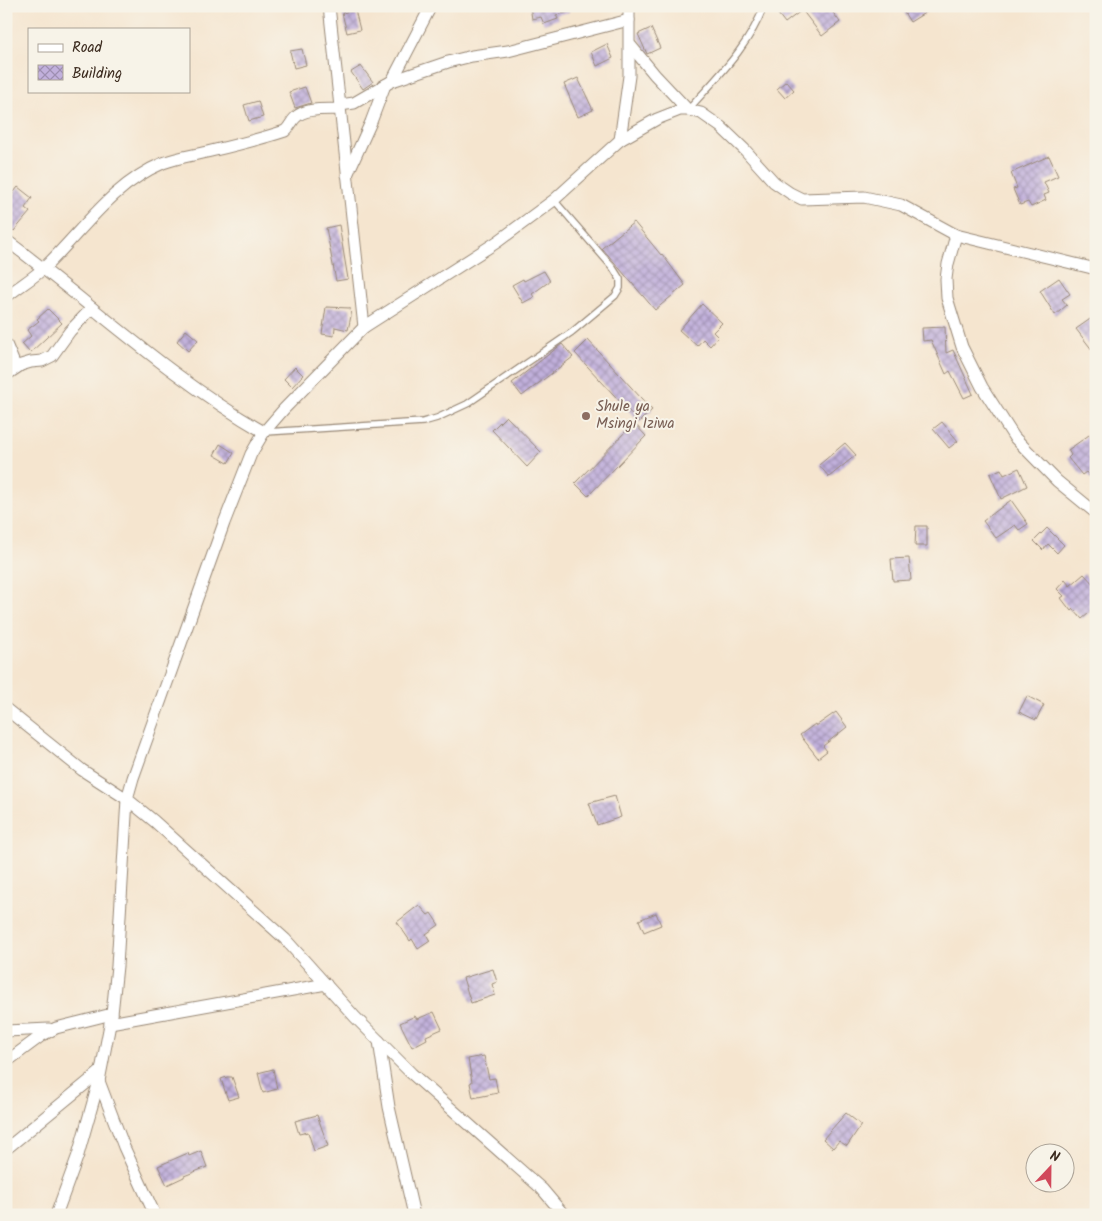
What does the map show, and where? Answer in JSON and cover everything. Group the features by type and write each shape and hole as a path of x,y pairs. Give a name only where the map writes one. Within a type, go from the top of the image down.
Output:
{"street":[{"path":"329,6 364,327"},
{"path":"347,176 389,83 431,6"},
{"path":"620,140 629,76 631,46 630,6"},
{"path":"6,297 44,268 81,230 106,200 161,164 285,131 290,127 294,118 309,111 340,107 360,100 389,83 448,62 472,56 508,51 629,20"},
{"path":"631,46 688,110"},
{"path":"56,1215 78,1156 99,1076 111,1018 117,966 127,799 133,778 227,514 251,454 264,432 284,409 364,327 497,242 554,200 620,140 658,119 680,110 701,113 711,119 745,150 774,182 802,199 864,197 901,205 956,235 1096,269"},
{"path":"956,235 948,264 946,279 947,298 962,347 982,388 1014,437 1057,481 1096,513"},
{"path":"6,240 44,268 186,382 220,406 264,432"},
{"path":"6,375 16,368 31,362 42,361 52,356 70,331 92,308"},
{"path":"6,344 16,368"},
{"path":"6,710 82,770 127,799 154,820 285,939 411,1073 542,1189 564,1215"},
{"path":"6,1031 56,1028 326,984"},
{"path":"6,1062 41,1036 56,1028"},
{"path":"379,1041 389,1107 414,1215"},
{"path":"6,1149 99,1076"},
{"path":"99,1076 124,1147 155,1215"}],"lane":[{"path":"688,110 745,45 764,6"},
{"path":"264,432 423,422 437,418 467,404 572,332 615,296 620,288 620,279 554,200"}],"building":[{"path":"530,6 569,6 569,12 556,15 558,19 544,24 541,17 532,19"},
{"path":"772,6 828,6 840,22 822,36 802,10 785,23"},
{"path":"900,6 936,6 910,22"},
{"path":"355,10 360,30 347,33 342,13"},
{"path":"651,28 660,48 647,54 638,34"},
{"path":"607,44 613,58 597,66 591,52"},
{"path":"302,49 306,65 294,68 290,51"},
{"path":"361,66 373,82 363,89 351,72"},
{"path":"578,78 593,110 578,117 564,84"},
{"path":"786,81 794,90 785,98 777,89"},
{"path":"305,87 311,103 295,108 289,92"},
{"path":"258,101 263,117 249,121 244,105"},
{"path":"1049,156 1058,176 1044,182 1049,193 1044,195 1046,200 1031,207 1028,202 1020,205 1013,189 1017,188 1011,173"},
{"path":"18,187 32,198 25,208 30,212 14,231 6,224 6,202"},
{"path":"634,222 662,254 685,285 655,310 602,248"},
{"path":"339,225 348,279 336,281 326,228"},
{"path":"544,271 550,281 532,294 534,297 523,303 512,285"},
{"path":"1059,278 1070,294 1062,299 1067,305 1055,315 1040,291"},
{"path":"702,304 722,323 713,332 718,337 710,346 703,339 697,346 679,330"},
{"path":"326,307 350,308 351,316 348,330 335,327 334,336 322,334"},
{"path":"48,309 62,323 30,353 22,344 31,336 27,330 39,321 37,319"},
{"path":"1096,315 1096,355 1076,329"},
{"path":"945,327 946,353 953,350 973,394 964,398 950,371 946,374 931,340 923,341 922,328"},
{"path":"186,330 198,340 188,351 177,341"},
{"path":"588,340 652,410 639,422 575,353"},
{"path":"562,344 573,357 522,396 512,383"},
{"path":"295,367 303,375 292,387 284,379"},
{"path":"506,416 541,452 527,467 492,430"},
{"path":"942,422 958,441 949,448 933,429"},
{"path":"634,423 646,436 588,496 575,483"},
{"path":"1096,430 1096,484 1086,472 1082,475 1068,458 1071,455 1068,450"},
{"path":"845,443 856,455 829,477 819,465"},
{"path":"220,444 234,453 228,463 214,455"},
{"path":"1019,468 1027,486 1001,499 990,474 1001,469 1004,475"},
{"path":"1011,500 1028,524 1019,530 1015,525 996,538 983,521"},
{"path":"916,526 927,526 927,546 915,546"},
{"path":"1047,528 1064,545 1057,553 1048,544 1043,550 1034,541"},
{"path":"909,558 911,580 893,581 891,559"},
{"path":"1084,574 1096,587 1096,607 1082,619 1073,609 1071,611 1061,598 1064,596 1057,589 1065,580 1070,586"},
{"path":"1027,696 1044,705 1036,720 1019,712"},
{"path":"836,712 847,727 823,746 827,751 818,758 800,735"},
{"path":"615,796 621,817 597,825 589,803"},
{"path":"419,905 428,915 431,913 439,925 426,934 430,941 418,949 397,922"},
{"path":"656,913 661,925 644,932 639,920"},
{"path":"493,969 497,982 492,984 495,995 471,1003 463,978"},
{"path":"434,1012 442,1029 426,1036 427,1039 412,1047 400,1023 415,1016 417,1019"},
{"path":"484,1056 489,1079 495,1078 498,1093 473,1098 468,1059"},
{"path":"273,1069 277,1089 263,1093 258,1073"},
{"path":"232,1077 239,1097 228,1100 221,1079"},
{"path":"846,1113 861,1125 847,1146 839,1141 833,1148 823,1139"},
{"path":"317,1115 328,1146 314,1151 308,1132 299,1134 295,1121"},
{"path":"201,1151 207,1167 167,1185 158,1166 188,1153 189,1156"}],"place":[{"name":"Shule ya Msingi Iziwa","path":"586,416"}]}
